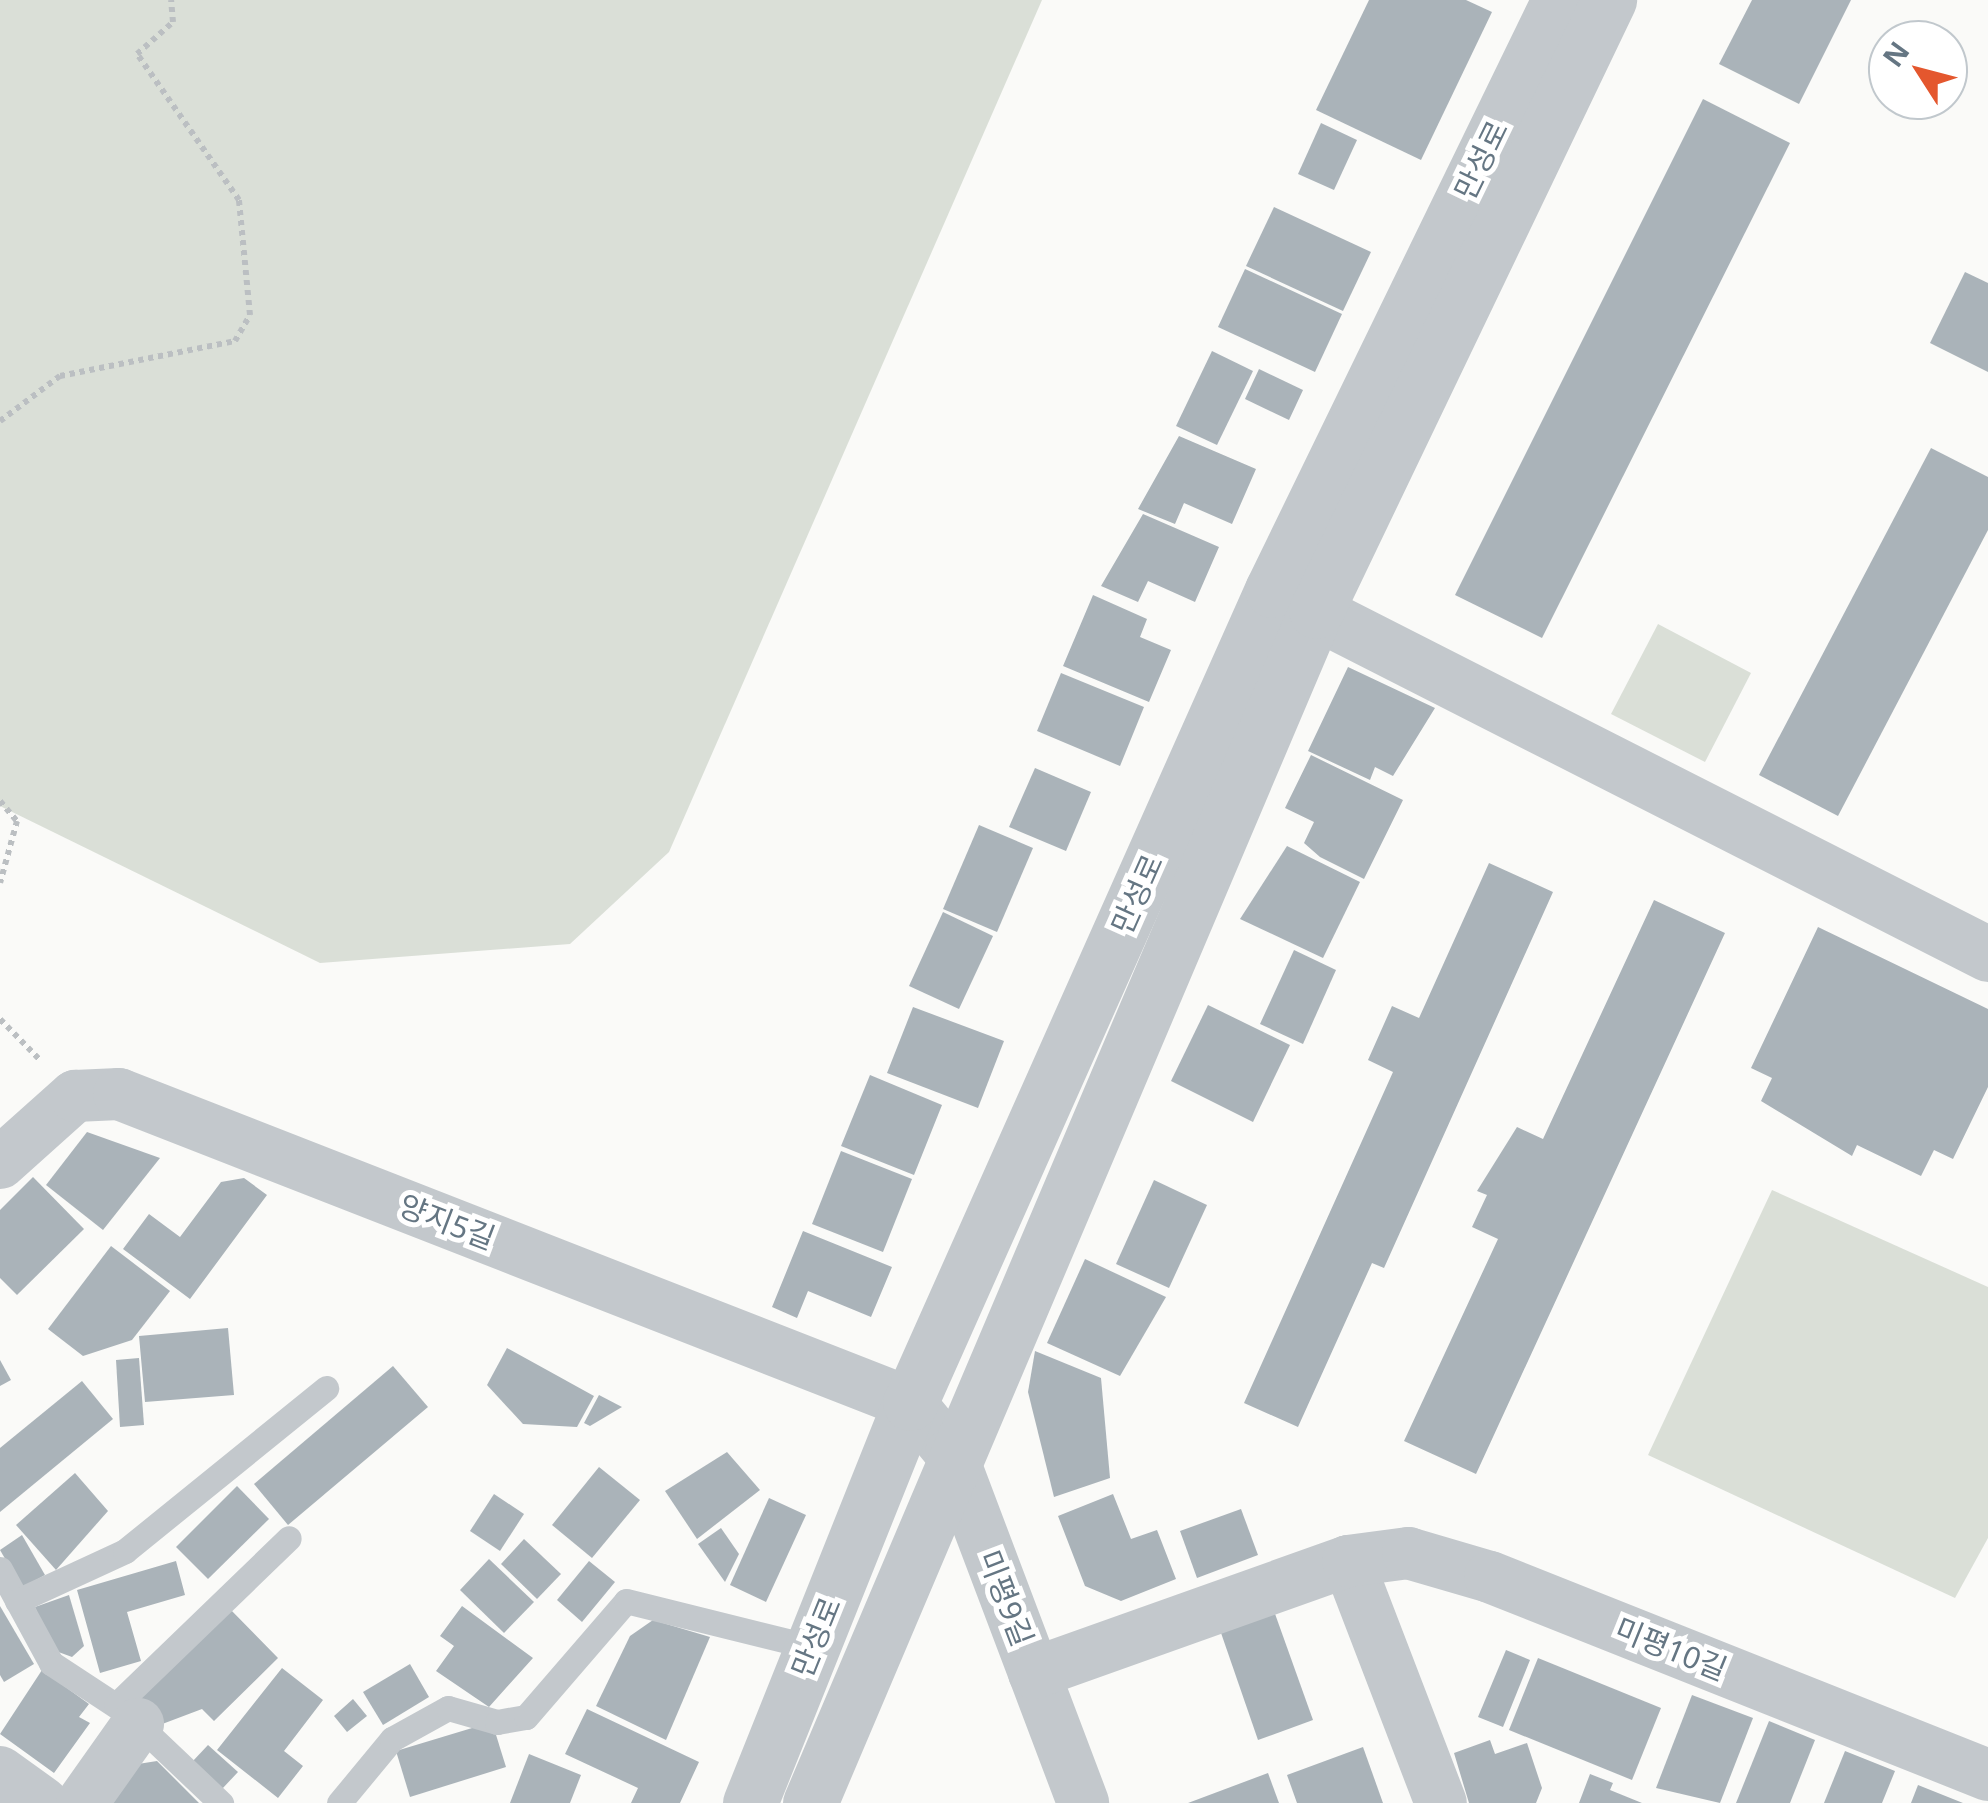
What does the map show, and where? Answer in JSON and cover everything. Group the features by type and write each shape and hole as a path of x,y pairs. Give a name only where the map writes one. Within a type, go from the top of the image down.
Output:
{"street":[{"name":"만성로","path":"750,1803 910,1403 1294,601 1559,0"},
{"name":"만성로","path":"810,1803 1294,601 1609,0"},
{"path":"1294,601 1988,954"},
{"name":"양지5길","path":"76,1096 119,1094 910,1403"},
{"path":"0,1163 76,1096"},
{"name":"미평9길","path":"910,1403 951,1454 1083,1803"},
{"name":"미평10길","path":"1034,1674 1348,1561 1408,1553 1475,1572 1988,1774"},
{"path":"1348,1561 1442,1803"},
{"path":"82,1803 127,1715"},
{"path":"0,1772 44,1803"}],"lane":[{"path":"17,1601 125,1551 326,1388"},
{"path":"127,1715 289,1538"},
{"path":"0,1569 51,1663 127,1715 221,1803"},
{"path":"339,1803 392,1739 448,1708 497,1722 526,1717 626,1601 812,1647"}],"path":[{"path":"0,422 60,376 235,341 250,315 239,200 137,54 173,22 171,0"},
{"path":"0,801 17,821 0,884"},
{"path":"0,1019 76,1096"}],"shaded area":[{"path":"0,0 1042,0 669,852 570,944 320,963 0,806"},
{"path":"1658,624 1751,673 1705,762 1611,714"},
{"path":"1772,1190 1988,1287 1988,1538 1955,1598 1648,1455"}],"building":[{"path":"1369,0 1466,0 1492,12 1421,160 1316,110"},
{"path":"1752,0 1851,0 1799,104 1719,64"},
{"path":"1703,99 1790,143 1542,638 1455,595"},
{"path":"1321,123 1357,140 1334,190 1298,174"},
{"path":"1274,207 1371,252 1343,311 1246,266"},
{"path":"1245,269 1342,314 1315,372 1218,327"},
{"path":"1965,272 1988,283 1988,372 1930,343"},
{"path":"1212,351 1253,371 1217,445 1176,426"},
{"path":"1259,369 1303,390 1289,420 1245,399"},
{"path":"1179,436 1256,469 1232,524 1184,503 1175,524 1138,509"},
{"path":"1931,448 1988,477 1988,530 1838,816 1759,775"},
{"path":"1143,514 1219,547 1195,602 1148,581 1138,602 1101,586"},
{"path":"1093,595 1147,619 1140,637 1171,650 1149,702 1063,666"},
{"path":"1348,667 1435,708 1393,776 1375,767 1370,780 1308,751"},
{"path":"1061,673 1144,707 1120,766 1037,731"},
{"path":"1311,755 1403,800 1364,879 1320,857 1304,843 1314,822 1285,808"},
{"path":"1035,768 1091,792 1066,851 1009,827"},
{"path":"979,825 1033,848 997,932 943,909"},
{"path":"1287,846 1360,882 1323,958 1240,919"},
{"path":"1489,863 1553,892 1384,1268 1372,1263 1298,1427 1244,1403 1393,1072 1368,1060 1392,1006 1419,1018"},
{"path":"1654,900 1725,933 1476,1474 1404,1441 1498,1239 1472,1227 1487,1195 1477,1191 1517,1127 1543,1139"},
{"path":"943,912 993,936 959,1009 909,986"},
{"path":"1818,927 1988,1009 1988,1087 1953,1159 1934,1150 1921,1176 1857,1145 1852,1156 1761,1101 1772,1078 1751,1068"},
{"path":"1294,950 1336,970 1303,1044 1260,1024"},
{"path":"1208,1005 1290,1045 1253,1122 1171,1081"},
{"path":"913,1007 1004,1041 978,1108 887,1073"},
{"path":"870,1075 942,1105 914,1175 841,1146"},
{"path":"87,1132 160,1158 103,1230 46,1185"},
{"path":"841,1151 912,1179 883,1252 812,1224"},
{"path":"33,1177 84,1229 17,1295 0,1278 0,1210"},
{"path":"244,1178 267,1195 190,1299 123,1249 149,1214 180,1237 221,1182"},
{"path":"1154,1180 1207,1205 1169,1288 1116,1264"},
{"path":"803,1231 892,1267 871,1317 808,1291 797,1318 772,1307"},
{"path":"111,1246 170,1291 132,1340 83,1356 48,1329"},
{"path":"1085,1259 1166,1297 1120,1376 1047,1343"},
{"path":"228,1328 234,1395 145,1402 139,1336"},
{"path":"507,1348 594,1396 577,1427 523,1424 487,1385"},
{"path":"1035,1351 1101,1378 1110,1478 1054,1497 1028,1392"},
{"path":"139,1358 144,1425 120,1427 116,1360"},
{"path":"0,1360 11,1380 0,1386"},
{"path":"393,1366 428,1407 288,1525 254,1484"},
{"path":"82,1381 113,1419 0,1512 0,1448"},
{"path":"599,1395 622,1407 590,1426 584,1423"},
{"path":"727,1452 760,1490 697,1539 665,1491"},
{"path":"599,1467 640,1500 592,1558 552,1525"},
{"path":"75,1473 108,1511 56,1570 16,1525"},
{"path":"237,1486 269,1519 208,1579 176,1547"},
{"path":"494,1494 524,1514 500,1551 470,1531"},
{"path":"1113,1494 1131,1539 1157,1530 1176,1579 1121,1601 1085,1586 1058,1516"},
{"path":"769,1498 806,1515 766,1602 730,1585"},
{"path":"1241,1509 1258,1555 1197,1578 1180,1531"},
{"path":"721,1528 739,1554 725,1582 698,1544"},
{"path":"22,1535 45,1575 22,1588 0,1550"},
{"path":"524,1539 561,1574 537,1599 501,1564"},
{"path":"489,1559 534,1602 504,1633 460,1590"},
{"path":"176,1561 185,1595 127,1612 141,1661 100,1673 77,1590"},
{"path":"589,1561 615,1582 582,1622 557,1600"},
{"path":"69,1595 84,1646 72,1657 53,1650 35,1607"},
{"path":"0,1606 34,1664 4,1682 0,1675"},
{"path":"462,1606 533,1658 489,1707 436,1671 454,1646 440,1636"},
{"path":"229,1608 278,1658 214,1721 202,1709 157,1726 133,1701"},
{"path":"1274,1611 1313,1720 1258,1740 1220,1630"},
{"path":"653,1620 710,1637 666,1740 596,1706 630,1636"},
{"path":"1506,1650 1530,1660 1503,1727 1478,1717"},
{"path":"1538,1658 1661,1708 1632,1780 1509,1730"},
{"path":"410,1664 429,1697 383,1725 363,1692"},
{"path":"282,1668 323,1700 284,1751 303,1766 278,1798 217,1750"},
{"path":"42,1670 89,1704 79,1717 90,1723 54,1773 0,1734"},
{"path":"1692,1695 1753,1718 1720,1803 1656,1788"},
{"path":"353,1699 367,1716 347,1732 334,1716"},
{"path":"587,1709 699,1762 680,1803 631,1803 638,1788 565,1754"},
{"path":"1769,1721 1815,1740 1790,1803 1736,1803"},
{"path":"492,1722 506,1767 410,1797 396,1751"},
{"path":"1490,1740 1495,1754 1527,1743 1542,1788 1536,1803 1469,1803 1454,1753"},
{"path":"208,1745 238,1772 222,1789 192,1762"},
{"path":"1363,1747 1383,1803 1297,1803 1287,1775"},
{"path":"1845,1751 1895,1771 1882,1803 1824,1803"},
{"path":"529,1754 581,1775 570,1803 510,1803"},
{"path":"157,1761 199,1803 110,1803 138,1764"},
{"path":"1268,1773 1279,1803 1188,1803"},
{"path":"1590,1774 1613,1783 1610,1790 1642,1803 1579,1803"},
{"path":"1918,1785 1963,1803 1911,1803"}]}
